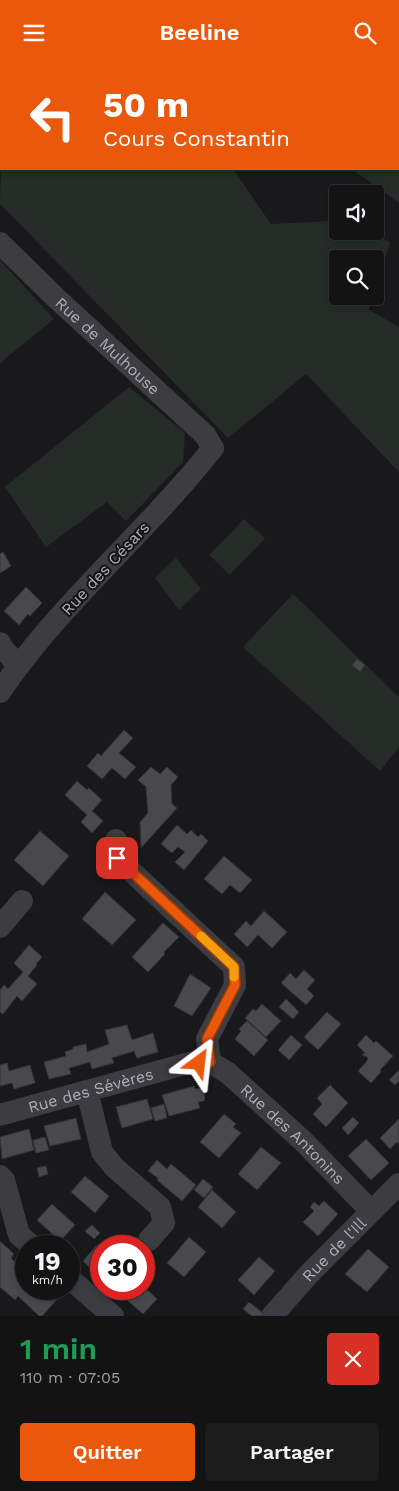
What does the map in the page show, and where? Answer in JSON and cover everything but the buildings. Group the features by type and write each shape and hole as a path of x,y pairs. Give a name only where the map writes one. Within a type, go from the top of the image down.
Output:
{"street":[{"name":"Rue de Mulhouse","path":"0,243 55,297 205,435 213,448"},
{"name":"Rue des Césars","path":"0,692 37,641 123,549 213,448"},
{"path":"0,643 18,665"},
{"path":"116,840 117,858 234,967 235,985 207,1039 210,1062"},
{"path":"0,927 22,901"},
{"name":"Rue des Sévères","path":"0,1115 189,1063 210,1062"},
{"name":"Rue des Antonins","path":"210,1062 228,1073 303,1141 371,1211"},
{"path":"87,1091 102,1152 114,1167 160,1207 164,1223 153,1235"},
{"path":"0,1176 4,1180 19,1235"},
{"name":"Rue de l'Ill","path":"272,1316 309,1274 399,1184"},
{"path":"80,1288 113,1316"}],"shaded area":[{"path":"1,170 234,170 271,224 329,221 329,240 384,240 390,242 384,262 384,250 329,250 329,305 370,305 369,310 399,327 399,472 306,374 228,438 0,204"},
{"path":"353,170 399,170 399,203 384,192 384,185 374,185"},
{"path":"0,260 54,319 0,363"},
{"path":"129,387 185,433 183,462 126,521 107,502 46,547 5,487"},
{"path":"244,519 265,538 230,575 209,555"},
{"path":"176,558 201,589 179,610 155,578"},
{"path":"293,594 399,697 399,747 380,771 243,647"}],"slow traffic":[{"path":"201,936 234,967 234,977"}],"route":[{"path":"117,858 234,967 235,985 207,1039 210,1062 199,1063"}]}
